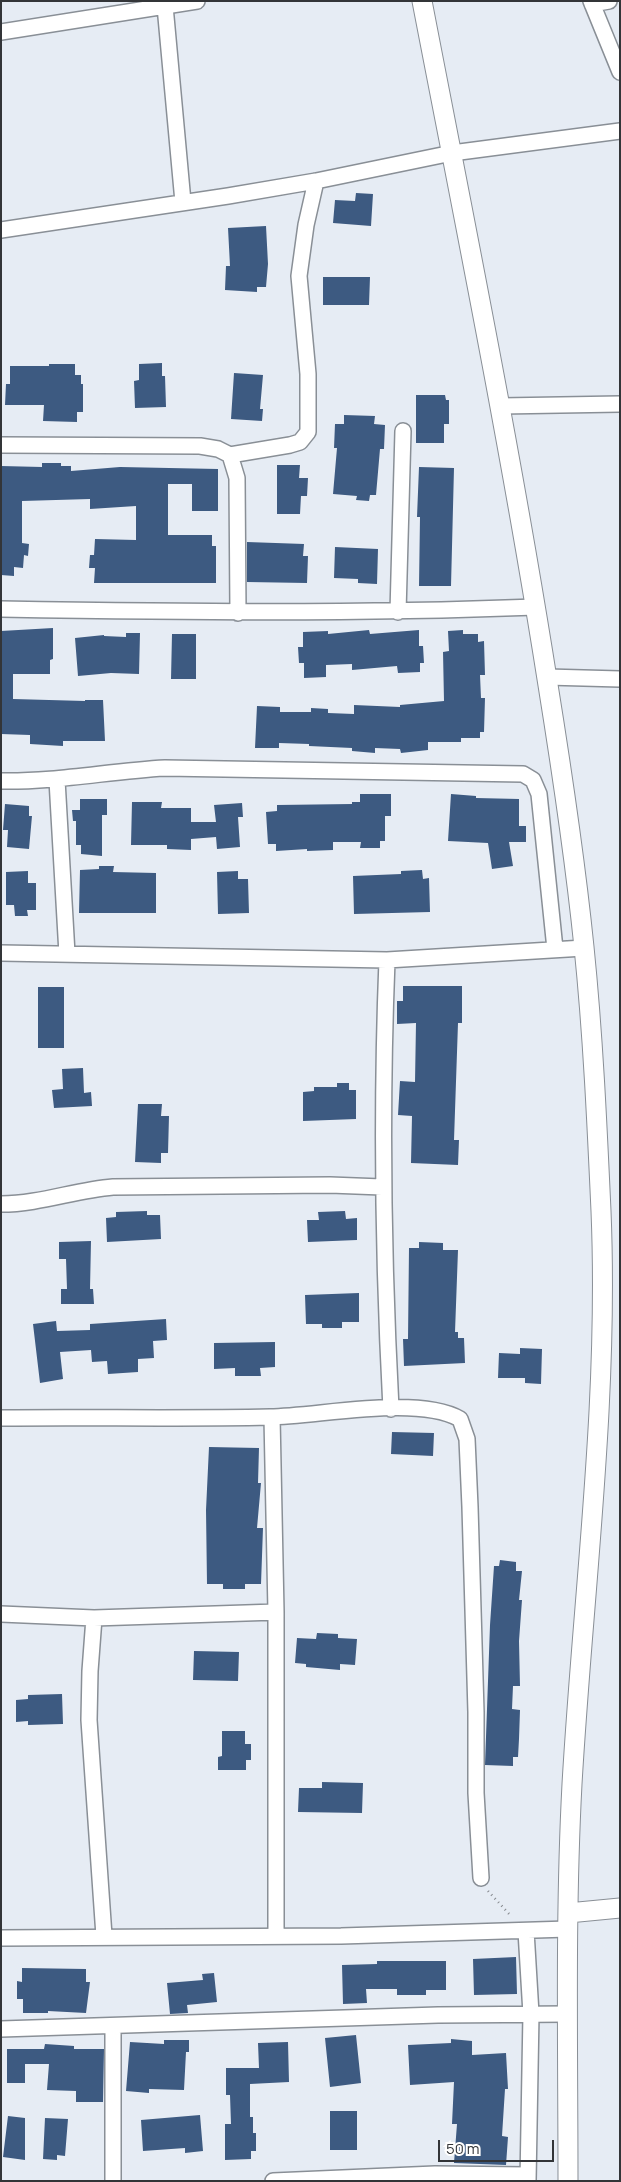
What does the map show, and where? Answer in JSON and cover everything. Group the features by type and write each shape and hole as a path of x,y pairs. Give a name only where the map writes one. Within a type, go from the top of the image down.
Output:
{"street":[{"path":"1,32 197,1"},
{"path":"422,1 501,406 536,607 569,819 584,948 601,1214 603,1309 600,1379 572,1785 567,2014 568,2181"},
{"path":"609,1 591,3 620,72"},
{"path":"165,6 183,202"},
{"path":"1,230 316,180 452,153 620,131"},
{"path":"230,455 290,446 300,442 308,432 308,374 299,276 306,225 316,180"},
{"path":"501,406 620,404"},
{"path":"398,612 403,431"},
{"path":"1,445 200,446 224,451 230,455 238,488 238,613"},
{"path":"1,609 238,613 398,612 536,607"},
{"path":"547,677 620,679"},
{"path":"1,781 57,780 124,771 165,768 523,774 533,780 539,794 556,948"},
{"path":"57,780 66,954"},
{"path":"1,953 388,960 556,948 584,948"},
{"path":"388,960 382,1187 391,1408"},
{"path":"1,1204 30,1203 88,1189 112,1187 330,1184 382,1187"},
{"path":"1,1418 272,1417 391,1408 426,1408 448,1412 460,1419 466,1439 476,1692 476,1793 481,1878"},
{"path":"272,1417 276,1612 276,1936"},
{"path":"1,1614 94,1618 276,1612"},
{"path":"94,1618 89,1720 104,1936"},
{"path":"1,1938 341,1936 526,1930 620,1908"},
{"path":"273,2181 435,2174 528,2178 531,2014 526,1930"},
{"path":"1,2029 567,2014"},
{"path":"113,2026 113,2181"}],"path":[{"path":"481,1878 494,1897 526,1930"}],"building":[{"path":"356,193 373,194 371,226 333,223 335,200 355,201"},
{"path":"266,226 268,264 266,287 257,287 257,292 225,290 226,266 230,266 228,228"},
{"path":"323,277 370,277 369,305 323,305"},
{"path":"162,363 162,376 165,376 166,407 135,408 134,381 139,380 139,364"},
{"path":"49,364 75,364 75,375 81,375 81,384 83,384 83,412 77,412 77,422 43,421 44,405 5,405 6,384 10,384 10,366 49,366"},
{"path":"234,373 263,375 260,409 263,409 262,421 231,419"},
{"path":"416,395 445,395 446,400 449,400 449,424 444,424 444,443 416,443"},
{"path":"344,415 375,416 374,424 385,425 384,449 380,449 376,495 370,495 369,501 356,500 357,496 333,494 337,448 334,448 335,424 344,424"},
{"path":"42,463 61,463 61,466 71,466 71,471 120,467 218,469 218,511 192,511 192,484 168,484 168,535 212,535 212,546 216,546 216,583 94,583 95,568 89,568 90,555 94,555 95,539 136,540 136,506 90,509 90,499 22,501 22,543 29,544 28,556 24,555 23,568 14,567 14,576 1,575 1,466 42,467"},
{"path":"277,465 300,465 299,478 308,478 307,496 301,496 300,514 277,514"},
{"path":"419,467 454,468 451,586 419,586 420,517 417,517"},
{"path":"247,542 304,544 303,556 308,556 307,583 247,582"},
{"path":"335,547 378,549 377,584 358,583 358,579 334,578"},
{"path":"53,628 53,659 50,660 50,674 13,674 13,699 103,700 105,741 63,741 63,746 30,744 30,735 1,734 1,631"},
{"path":"369,630 370,634 419,630 419,646 423,646 424,663 420,663 420,672 398,673 397,666 352,670 352,664 326,665 326,677 304,678 304,663 299,663 298,647 303,647 303,632 328,631 328,634"},
{"path":"463,630 463,634 478,634 478,642 484,641 485,675 480,675 481,698 485,698 484,732 480,732 480,738 461,738 461,742 428,742 428,750 401,753 400,749 375,748 375,753 352,751 352,748 309,746 309,744 279,743 279,748 255,748 257,706 280,707 280,712 311,712 311,708 328,709 328,713 354,714 354,705 400,707 400,705 444,701 443,652 449,651 448,631"},
{"path":"126,633 140,633 139,674 111,673 78,676 75,638 104,635 126,637"},
{"path":"172,634 196,634 196,679 171,679"},
{"path":"360,794 391,794 391,816 385,816 385,841 380,841 380,848 360,848 361,842 333,842 333,850 276,851 276,844 268,844 266,812 277,811 277,805 352,804 352,802 360,802"},
{"path":"451,794 476,796 476,798 519,799 519,826 526,826 526,842 509,842 513,866 492,869 488,843 448,841"},
{"path":"80,799 107,799 107,815 102,815 102,856 81,854 81,845 76,845 76,821 73,821 72,810 80,810"},
{"path":"132,802 162,802 161,808 191,808 191,822 216,822 214,805 242,803 243,817 238,817 240,847 217,849 216,837 191,839 191,850 167,849 167,845 131,845"},
{"path":"5,804 29,806 29,816 32,816 29,849 7,847 8,830 3,830"},
{"path":"99,866 114,866 113,872 156,873 156,913 79,913 80,870 99,869"},
{"path":"422,870 423,879 429,878 430,912 354,914 353,876 401,874 401,871"},
{"path":"28,871 28,883 36,883 36,910 27,910 28,916 15,916 14,905 6,905 6,872"},
{"path":"238,871 238,879 248,879 249,913 218,914 217,872"},
{"path":"403,986 462,986 462,1023 458,1023 454,1140 459,1140 458,1165 411,1163 412,1116 398,1115 400,1081 415,1082 416,1023 397,1024 397,1001 403,1001"},
{"path":"38,987 64,987 64,1048 38,1048"},
{"path":"83,1068 84,1093 91,1092 92,1106 54,1108 52,1090 63,1089 62,1069"},
{"path":"337,1083 349,1083 349,1090 356,1090 356,1119 303,1121 303,1092 314,1091 314,1087 337,1087"},
{"path":"138,1104 162,1104 161,1116 169,1116 168,1153 161,1153 161,1163 135,1162"},
{"path":"147,1211 147,1215 160,1215 161,1239 107,1242 106,1218 116,1217 116,1212"},
{"path":"345,1211 346,1219 357,1218 357,1240 308,1242 307,1220 319,1220 318,1212"},
{"path":"91,1241 90,1289 93,1289 94,1304 61,1304 61,1289 67,1289 66,1259 59,1259 59,1242"},
{"path":"419,1242 443,1243 443,1250 458,1250 455,1332 458,1332 458,1338 464,1338 465,1363 404,1366 403,1339 408,1339 409,1248 419,1248"},
{"path":"359,1293 359,1322 342,1322 342,1328 322,1328 322,1324 306,1324 305,1295"},
{"path":"166,1319 167,1340 153,1341 154,1358 138,1359 138,1372 108,1374 107,1361 92,1362 91,1350 60,1352 63,1379 40,1383 33,1324 56,1321 57,1331 90,1330 90,1324"},
{"path":"275,1342 275,1367 260,1368 261,1376 235,1376 235,1368 214,1369 214,1343"},
{"path":"520,1348 542,1349 541,1384 525,1383 525,1378 498,1378 499,1353 520,1354"},
{"path":"392,1432 434,1433 433,1456 391,1454"},
{"path":"209,1447 259,1448 258,1483 261,1483 257,1528 263,1528 261,1584 245,1584 245,1589 223,1589 223,1584 207,1584 206,1510"},
{"path":"500,1560 516,1562 516,1571 522,1571 519,1600 522,1600 519,1641 520,1686 513,1686 512,1709 520,1710 519,1739 518,1757 513,1757 513,1766 485,1765 494,1566 499,1566"},
{"path":"317,1633 338,1634 338,1638 357,1639 355,1665 340,1664 340,1670 306,1667 306,1664 295,1663 297,1638 316,1639"},
{"path":"194,1651 239,1652 238,1681 193,1680"},
{"path":"62,1694 63,1724 28,1725 28,1721 16,1722 16,1700 28,1699 28,1695"},
{"path":"222,1731 245,1731 245,1744 251,1744 251,1760 246,1760 246,1770 218,1770 218,1757 222,1756"},
{"path":"322,1782 363,1783 362,1813 298,1812 299,1788 322,1788"},
{"path":"516,1957 517,1994 474,1995 473,1959"},
{"path":"377,1961 446,1961 446,1990 426,1990 426,1995 397,1995 397,1989 366,1989 367,2003 343,2004 342,1965 377,1964"},
{"path":"22,1968 86,1969 86,1982 90,1982 86,2013 48,2011 48,2013 23,2013 23,1999 17,1999 17,1981 22,1982"},
{"path":"214,1973 217,2002 187,2005 188,2013 170,2014 167,1983 203,1980 202,1974"},
{"path":"356,2035 361,2083 330,2087 325,2038"},
{"path":"451,2039 472,2041 472,2055 506,2053 508,2089 505,2089 502,2136 508,2137 506,2165 454,2163 457,2124 452,2124 454,2082 410,2085 408,2045 451,2043"},
{"path":"164,2040 189,2040 189,2052 186,2052 184,2090 149,2089 149,2093 126,2091 130,2042 164,2044"},
{"path":"288,2042 289,2082 250,2084 250,2117 253,2117 253,2133 256,2133 256,2151 251,2151 251,2159 225,2160 225,2124 231,2124 230,2095 226,2095 226,2068 259,2068 258,2043"},
{"path":"45,2044 74,2046 74,2049 104,2049 103,2102 76,2102 76,2091 47,2090 49,2064 25,2064 25,2083 7,2083 7,2049 44,2049"},
{"path":"330,2111 357,2111 357,2150 330,2150"},
{"path":"200,2115 203,2151 185,2153 185,2148 143,2151 141,2120"},
{"path":"8,2116 25,2118 25,2160 3,2157"},
{"path":"45,2118 68,2119 65,2156 57,2155 57,2160 43,2159"}]}
